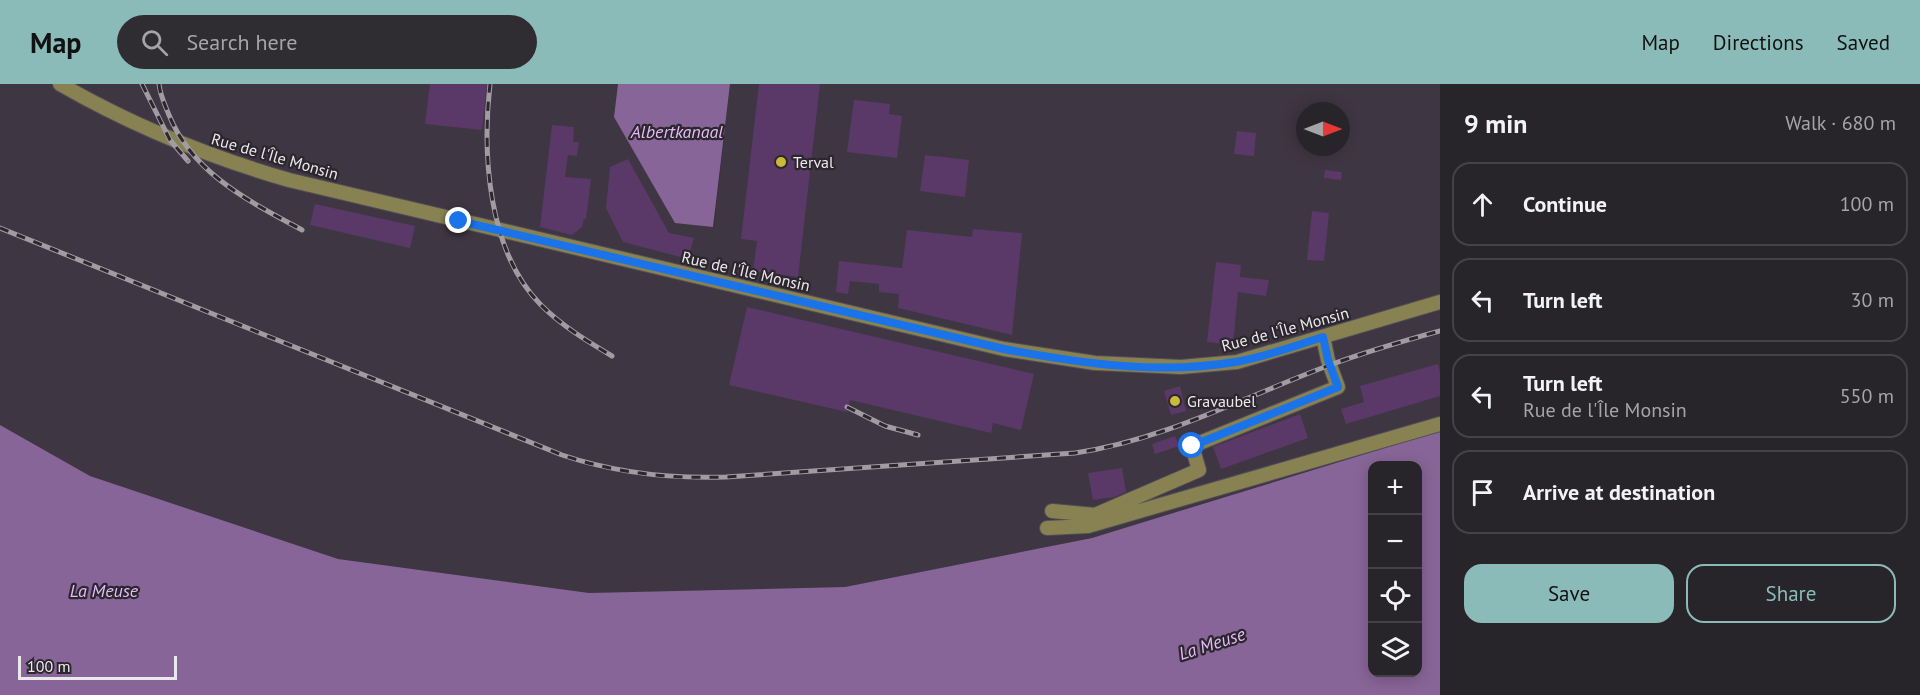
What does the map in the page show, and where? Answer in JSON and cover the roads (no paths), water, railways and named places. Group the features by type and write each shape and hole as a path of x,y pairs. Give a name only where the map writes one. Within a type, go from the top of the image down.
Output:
{"street":[{"name":"Rue de l'Île Monsin","path":"60,84 101,107 171,140 233,163 289,180 1038,356 1116,365 1205,366 1254,358 1440,302"},
{"path":"1052,511 1095,515 1199,470 1192,446 1338,387 1328,360 1323,337"},
{"path":"1047,528 1088,526 1440,424"}],"water":[{"name":"Albertkanaal","path":"618,84 730,84 713,227 675,223 614,117"},
{"name":"La Meuse","path":"0,425 90,476 338,559 589,593 845,587 1092,538 1440,431 1440,695 0,695"}],"railway":[{"path":"142,84 170,140 188,161"},
{"path":"159,84 169,115 179,136 192,154 225,184 302,230"},
{"path":"490,84 487,141 489,171 499,230 510,258 523,283 549,313 612,356"},
{"path":"0,228 562,455 602,466 663,476 726,477 1075,453 1108,447 1173,428 1330,365 1440,331"},
{"path":"847,407 885,426 918,435"}],"place":[{"name":"Terval","path":"781,162"},
{"name":"Gravaubel","path":"1175,401"}]}
